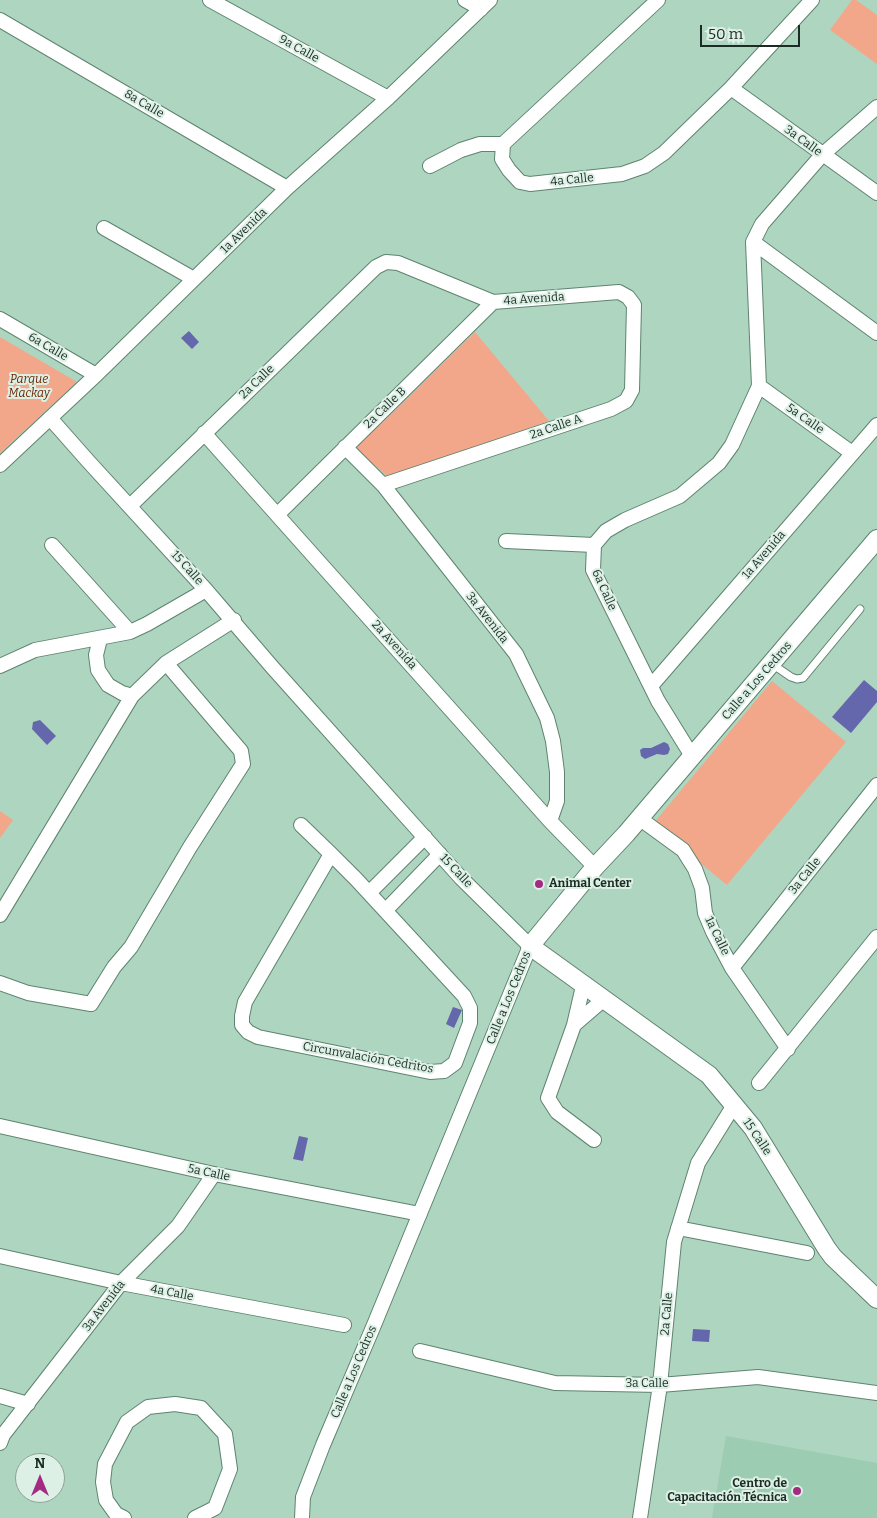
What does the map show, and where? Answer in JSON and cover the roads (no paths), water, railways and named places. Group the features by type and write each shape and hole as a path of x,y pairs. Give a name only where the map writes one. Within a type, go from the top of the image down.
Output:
{"street":[{"name":"9a Calle","path":"210,0 388,98"},
{"path":"466,0 485,4"},
{"path":"430,166 462,150 480,144 503,144 658,0"},
{"name":"4a Calle","path":"503,144 502,159 509,170 520,182 530,184 622,174 644,166 664,153 731,88 804,3"},
{"name":"1a Avenida","path":"0,465 96,375 288,188 388,98 485,4"},
{"name":"8a Calle","path":"0,20 288,188"},
{"name":"3a Calle","path":"731,88 877,193"},
{"path":"506,541 594,545 606,531 625,520 680,496 719,463 732,445 759,386 753,242 762,224 822,155 877,107"},
{"path":"104,228 194,279"},
{"path":"753,242 877,333"},
{"name":"4a Avenida","path":"386,262 398,263 493,302 619,292 628,297"},
{"name":"2a Calle","path":"130,506 376,266 386,262"},
{"name":"2a Calle A","path":"383,486 611,409 626,401 632,390 634,371 634,305 628,297"},
{"name":"2a Calle B","path":"278,514 493,302"},
{"name":"6a Calle","path":"0,319 96,375"},
{"name":"5a Calle","path":"759,386 852,452"},
{"name":"15 Calle","path":"50,418 234,620 273,668 440,854 530,946 709,1075 730,1112 753,1128 827,1249 877,1299"},
{"name":"1a Avenida","path":"651,686 877,425"},
{"name":"2a Avenida","path":"204,433 550,821 590,862"},
{"name":"3a Avenida","path":"345,447 383,486 516,654 547,718 553,741 557,772 557,801 550,821"},
{"name":"Calle a Los Cedros","path":"302,1518 303,1497 323,1445 530,946 590,862 626,834 645,823 692,756 877,539"},
{"path":"52,545 130,632"},
{"name":"6a Calle","path":"594,545 593,570 658,702 692,756"},
{"path":"0,666 35,650 130,632 206,590"},
{"path":"0,915 132,696 166,663 234,620"},
{"path":"100,639 96,654 98,670 108,684 122,693 132,696"},
{"path":"0,983 28,993 91,1004 114,967 131,947 190,847 244,764 241,751 166,663"},
{"name":"3a Calle","path":"732,968 877,785"},
{"name":"1a Calle","path":"645,823 683,850 696,869 702,888 705,913 713,932 732,968 788,1049"},
{"path":"301,825 331,854"},
{"path":"369,892 425,837"},
{"name":"Circunvalación Cedritos","path":"331,854 369,892 464,996 470,1008 470,1023 455,1063 444,1071 430,1072 258,1037 248,1032 242,1025 245,1002 331,854"},
{"path":"386,910 440,854"},
{"path":"760,1083 877,938"},
{"path":"583,986 574,1025 548,1098 557,1112 594,1140"},
{"path":"574,1025 603,1000"},
{"name":"2a Calle","path":"640,1518 660,1386 674,1242 698,1163 730,1112"},
{"name":"5a Calle","path":"0,1126 214,1174 420,1214"},
{"name":"3a Avenida","path":"0,1443 4,1435 121,1283 178,1226 214,1174"},
{"path":"678,1228 807,1253"},
{"name":"4a Calle","path":"0,1256 121,1283 344,1325"},
{"name":"3a Calle","path":"420,1351 555,1383 660,1386 758,1377 877,1393"},
{"path":"0,1396 28,1404"},
{"path":"124,1518 116,1514 106,1500 103,1482 109,1456 127,1422 148,1407 175,1404 201,1408 225,1434 230,1469 215,1513 195,1518"}],"lane":[{"path":"771,664 791,676 803,678 860,609"}],"water":[{"path":"189,331 199,342 192,349 181,338"},
{"path":"864,680 877,691 877,702 851,733 832,717"},
{"path":"40,720 56,736 47,745 32,729 33,722"},
{"path":"664,742 668,744 670,749 668,754 657,754 645,759 641,756 640,750 643,748 651,748"},
{"path":"453,1007 462,1010 454,1028 446,1024"},
{"path":"299,1136 308,1138 303,1161 293,1159"},
{"path":"693,1329 710,1330 709,1342 692,1341"}],"place":[{"name":"Animal Center","path":"539,884"},
{"name":"Centro de Capacitación Técnica","path":"797,1491"}],"park label":[{"name":"Parque Mackay","path":"29,387"}]}
